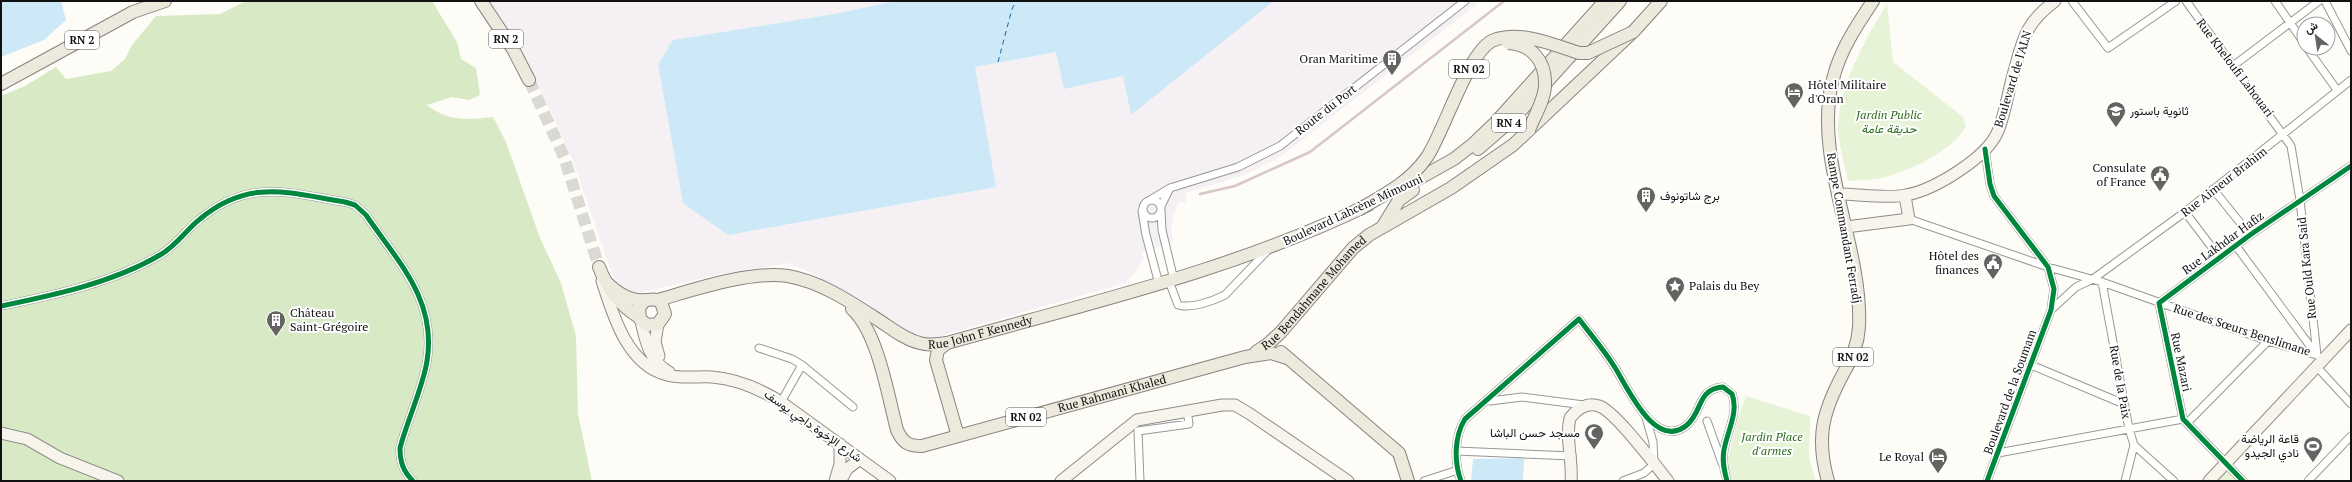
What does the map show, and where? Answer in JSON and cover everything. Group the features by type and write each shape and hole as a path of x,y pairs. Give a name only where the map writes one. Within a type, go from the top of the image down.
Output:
{"main road":[{"name":"RN 2","path":"1,84 133,12 165,1"},
{"name":"RN 2","path":"481,1 513,49 529,80"},
{"name":"Boulevard Lahcène Mimouni","path":"1269,248 1358,210 1431,173 1472,145 1496,122 1605,1"},
{"name":"Boulevard Lahcène Mimouni","path":"1382,227 1399,200 1405,194 1471,154 1515,117 1620,1"},
{"name":"RN 02","path":"1382,227 1484,167 1529,130 1633,32 1661,1"},
{"name":"Rampe Commandant Ferradj","path":"1828,481 1820,447 1822,425 1830,402 1851,362 1858,339 1859,326 1858,296 1830,149 1828,110 1830,92 1838,63 1848,42 1873,1"},
{"name":"Boulevard de l'ALN","path":"1839,194 1905,196 1926,189 1941,181 1985,149 1998,131 2027,28 2041,12 2055,1"},
{"name":"RN 02","path":"1358,210 1392,191 1412,174 1427,157 1437,140 1477,57 1486,45 1502,38 1522,37 1580,53 1588,53 1633,32"},
{"path":"1477,57 1500,44 1516,43 1527,47 1539,60 1545,86 1529,130"},
{"path":"1905,196 1909,219"},
{"name":"Rue des Sœurs Benslimane","path":"1846,227 1909,219"},
{"name":"Rue Bendahmane Mohamed","path":"1245,357 1262,350 1281,332 1353,248 1382,227"},
{"name":"Rue John F Kennedy","path":"658,300 698,289 773,275 800,279 840,297 889,327 919,343 947,343 1167,282 1269,248"},
{"path":"599,267 606,282 618,300 647,325 658,324"},
{"name":"شارع الإخوة داحي يوسف","path":"599,267 616,321 635,352 649,367 667,376 712,377 731,380 761,391 781,402 890,481"},
{"path":"606,282 621,294 645,300 658,300 663,305 665,311 663,319 658,324 655,342 657,352 663,363 683,376"},
{"name":"Rue John F Kennedy","path":"665,311 680,298 698,289"},
{"name":"Rue Rahmani Khaled","path":"840,297 863,320 875,347 897,430 902,441 909,446 922,446 1245,357"},
{"path":"640,319 639,308 645,300"},
{"name":"شارع الإخوة داحي يوسف","path":"640,319 647,343 656,362 664,369 683,376"},
{"path":"875,347 876,332 889,327"},
{"path":"2209,481 2319,361 2351,330"},
{"path":"1281,332 1276,346 1287,358 1399,453 1408,481"},
{"path":"947,343 938,350 936,360 958,436"},
{"path":"1245,357 1272,353 1287,358"},
{"path":"1060,481 1137,420 1222,405 1235,405 1348,481"},
{"path":"1571,481 1572,456 1568,433 1570,418 1580,408 1587,406 1600,406 1610,413 1668,481"},
{"path":"1,433 26,439 60,458 118,481"},
{"path":"835,481 840,464 840,444"},
{"path":"841,481 847,469 860,459"}],"street":[{"name":"Route du Port","path":"1149,200 1170,188 1238,167 1269,153 1465,1"},
{"path":"2072,1 2108,48 2176,1"},
{"name":"Rue Kheloufi Lahouari","path":"2186,1 2285,135"},
{"path":"2276,1 2296,32"},
{"path":"2233,66 2319,1"},
{"path":"2326,1 2351,51"},
{"path":"2313,56 2337,90"},
{"name":"Rue Aimeur Brahim","path":"2051,310 2076,288 2094,280 2285,135 2337,90 2351,80"},
{"name":"Rue Ould Kara Said","path":"2285,135 2291,146 2300,200 2319,361"},
{"path":"1985,149 1990,184 1994,196 2048,267"},
{"name":"Rue Lakhdar Hafiz","path":"2159,303 2250,235 2351,166"},
{"path":"1142,211 1149,218 1158,216 1170,188"},
{"path":"2214,189 2250,235"},
{"path":"1,306 66,292 121,272 160,255 177,242 200,219 237,197 255,192 278,190 355,205 366,215 418,290 429,332 427,362 400,448 400,461 406,473 414,481"},
{"path":"1167,282 1161,209 1154,200 1149,200 1145,202 1142,211 1146,235 1167,282 1178,305 1185,307 1218,298 1225,294 1269,248"},
{"path":"2184,212 2220,258"},
{"name":"Rue des Sœurs Benslimane","path":"1909,219 2048,267 2102,282 2268,341 2319,361"},
{"path":"2236,246 2351,404"},
{"name":"Boulevard de la Soumam","path":"1987,481 2051,310 2054,289 2048,267"},
{"name":"Rue de la Paix","path":"2102,282 2128,429 2134,445"},
{"name":"Rue Mazari","path":"2159,303 2185,421"},
{"path":"1461,481 1456,451 1461,426 1471,412 1487,402 1579,319 1614,365 1646,418 1653,442 1654,464 1644,473 1623,481"},
{"path":"1998,454 2128,429 2185,421 2268,341"},
{"path":"759,348 792,359 802,365 854,407"},
{"path":"781,402 802,365"},
{"path":"2031,365 2124,404"},
{"path":"1646,418 1664,430 1679,430 1691,420 1704,396 1711,389 1723,387 1728,390 1732,394 1735,408 1724,450 1723,465"},
{"path":"1487,402 1522,397 1587,406"},
{"path":"1140,481 1138,431 1189,424 1187,410"},
{"path":"1707,421 1723,465 1727,481"},
{"path":"2185,421 2243,481"},
{"path":"2308,481 2351,436"},
{"path":"2125,481 2134,445 2174,481"},
{"path":"1456,451 1572,456"},
{"path":"1424,481 1458,470"}],"shaded area":[{"path":"488,1 896,1 834,14 673,40 658,64 747,232 996,187 974,67 1057,52 1064,89 1123,76 1131,115 1274,1 1481,1 1280,157 1244,175 1186,193 1186,202 1178,203 1173,218 1171,229 1173,243 1142,252 1143,259 1138,269 1125,283 933,338 912,337 816,275 789,263 722,274 638,293 623,289 613,277 573,161 551,112 520,49"}],"green space":[{"path":"246,1 432,1 457,42 461,59 476,68 480,95 469,100 452,97 427,105 435,111 450,117 474,119 493,117 506,142 540,238 561,283 576,336 578,414 592,481 1,481 1,96 25,86 56,67 66,79 111,71 125,59 132,45 156,16 220,14"},
{"name":"Jardin Public حديقة عامة","path":"1887,3 1893,62 1963,117 1966,126 1961,135 1941,151 1929,159 1904,171 1882,178 1848,181 1838,130 1840,107 1849,76 1863,46"},
{"name":"Jardin Place d'armes","path":"1746,396 1810,416 1809,458 1816,481 1730,481 1726,466 1738,418"},
{"path":"2226,466 2239,481 2213,481"}],"water":[{"path":"1,1 61,1 66,20 44,40 1,57"},
{"path":"896,1 1274,1 1131,115 1123,76 1064,89 1056,52 975,67 996,187 728,235 683,203 658,64 673,40 834,14"},
{"path":"1524,458 1523,481 1471,481 1473,459"}],"ferry route":[{"path":"998,62 1012,9 1016,1"}],"tunnel":[{"path":"529,80 564,157 599,267"}],"railway":[{"path":"1200,194 1235,186 1310,152 1504,1"}],"cycle path":[{"path":"1985,149 1990,184 1994,196 2048,267 2054,289 2051,310 1987,481"},
{"path":"2243,481 2183,419 2159,303 2250,235 2351,166"},
{"path":"1,306 103,281 142,265 166,251 195,223 218,206 235,198 253,193 270,192 306,195 355,205 366,215 402,266 421,300 426,319 429,339 425,371 400,448 403,466 413,481"},
{"path":"1461,481 1457,466 1456,450 1461,426 1465,419 1579,319 1602,348 1634,401 1643,413 1653,423 1664,430 1675,431 1687,425 1696,413 1704,396 1709,392 1723,387 1732,394 1734,408 1732,422 1725,443 1723,458 1727,481"}],"place":[{"name":"Oran Maritime","path":"1392,76"},
{"name":"Hôtel Militaire d'Oran","path":"1794,109"},
{"name":"ثانوية باستور","path":"2116,128"},
{"name":"Consulate of France","path":"2160,192"},
{"name":"برج شاتونوف","path":"1646,213"},
{"name":"Hôtel des finances","path":"1993,280"},
{"name":"Palais du Bey","path":"1675,303"},
{"name":"Château Saint-Grégoire","path":"276,337"},
{"name":"مسجد حسن الباشا","path":"1594,450"},
{"name":"قاعة الرياضة نادي الجيدو","path":"2313,463"},
{"name":"Le Royal","path":"1938,474"}]}
